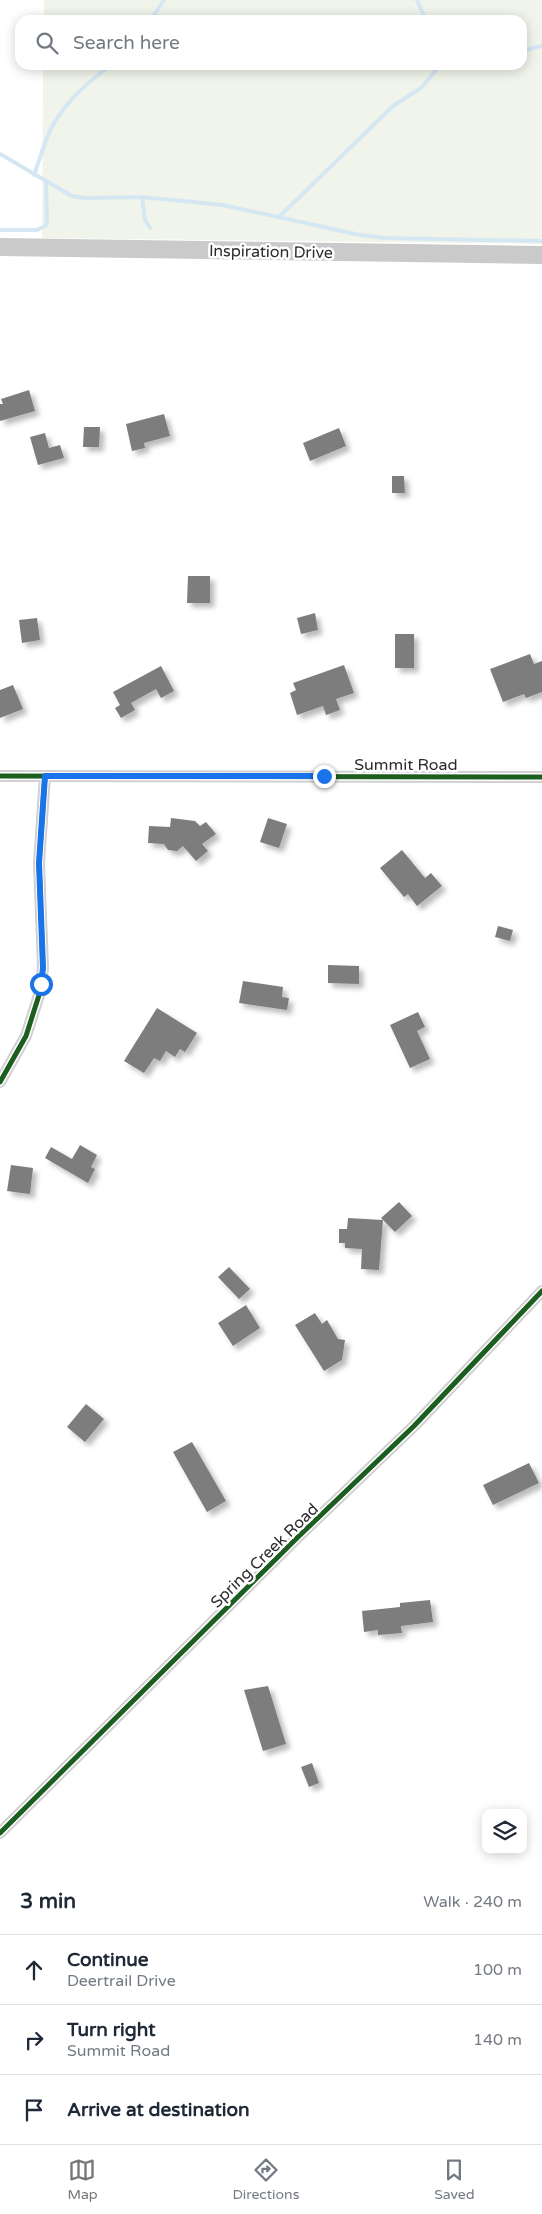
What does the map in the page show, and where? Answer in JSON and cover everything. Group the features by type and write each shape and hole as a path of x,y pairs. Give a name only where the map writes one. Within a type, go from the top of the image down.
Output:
{"main road":[{"name":"Inspiration Drive","path":"0,247 542,255"}],"street":[{"name":"Summit Road","path":"0,776 542,777"},
{"path":"0,1082 26,1036 40,992 43,968 39,863 45,776"},
{"name":"Spring Creek Road","path":"0,1833 298,1537 414,1426 542,1291"}],"shaded area":[{"path":"44,0 542,0 542,244 42,238 43,70 527,70 527,15 44,15"}],"building":[{"path":"29,390 35,411 0,421 0,404 3,404 1,399"},
{"path":"164,414 170,436 144,443 145,448 132,451 126,424"},
{"path":"84,427 100,427 99,447 83,447"},
{"path":"339,428 346,446 310,461 303,443"},
{"path":"45,433 49,448 60,445 64,458 38,465 30,437"},
{"path":"392,476 404,476 405,493 392,493"},
{"path":"188,576 210,576 210,603 187,603"},
{"path":"315,613 318,630 301,634 297,618"},
{"path":"37,618 40,640 22,643 19,620"},
{"path":"395,634 414,634 414,668 395,668"},
{"path":"530,654 534,664 542,661 542,692 526,698 524,694 503,702 490,669"},
{"path":"344,665 354,693 336,699 340,710 326,715 323,706 297,715 290,693 296,690 293,683"},
{"path":"161,666 174,691 161,698 156,689 131,703 135,710 121,718 115,708 120,705 113,692"},
{"path":"13,685 23,709 0,718 0,690"},
{"path":"171,818 195,821 200,826 206,822 216,834 202,844 208,851 196,861 183,846 177,851 168,850 164,844 148,843 149,826 170,827"},
{"path":"268,818 287,824 279,848 260,842"},
{"path":"402,850 425,878 431,873 442,886 417,906 408,894 404,897 380,868"},
{"path":"498,926 513,930 510,941 495,937"},
{"path":"328,965 359,966 359,984 328,983"},
{"path":"243,981 283,987 282,997 289,998 287,1010 239,1003"},
{"path":"157,1008 197,1033 185,1052 180,1049 175,1057 166,1051 160,1061 154,1058 144,1073 124,1061"},
{"path":"418,1012 425,1027 417,1031 430,1059 410,1068 390,1025"},
{"path":"80,1145 97,1155 91,1167 95,1169 88,1183 45,1158 51,1147 72,1159"},
{"path":"11,1165 33,1168 30,1194 7,1191"},
{"path":"399,1202 412,1216 395,1232 381,1218"},
{"path":"348,1218 383,1220 379,1270 361,1269 362,1249 345,1248 345,1243 339,1243 339,1229 347,1229"},
{"path":"229,1267 250,1289 239,1299 218,1277"},
{"path":"246,1305 260,1328 233,1346 218,1323"},
{"path":"315,1313 322,1324 327,1320 338,1339 345,1340 342,1360 324,1371 295,1325"},
{"path":"86,1404 104,1419 85,1442 67,1427"},
{"path":"192,1442 226,1501 207,1512 173,1452"},
{"path":"529,1463 539,1483 493,1505 483,1485"},
{"path":"430,1600 433,1622 401,1626 402,1633 378,1635 378,1630 364,1632 362,1611 400,1607 400,1603"},
{"path":"268,1686 286,1744 263,1751 244,1690"},
{"path":"312,1763 319,1783 309,1787 301,1767"}],"waterway":[{"path":"154,15 164,0"},
{"path":"417,0 424,15"},
{"path":"527,50 542,46"},
{"path":"34,175 52,127 64,109 78,93 104,70"},
{"path":"279,217 393,106 421,88 436,70"},
{"path":"0,154 72,196 84,198 142,197 145,220 150,228"},
{"path":"0,230 37,230 45,226 47,222 46,182"},
{"path":"142,197 223,205 360,235 386,238 542,241"}],"cycle path":[{"path":"0,776 542,777"},
{"path":"0,1082 26,1036 40,992 43,968 39,863 45,776"},
{"path":"0,1833 298,1537 414,1426 542,1291"}],"route":[{"path":"41,984 43,968 39,863 45,798 45,776 324,776"}]}
